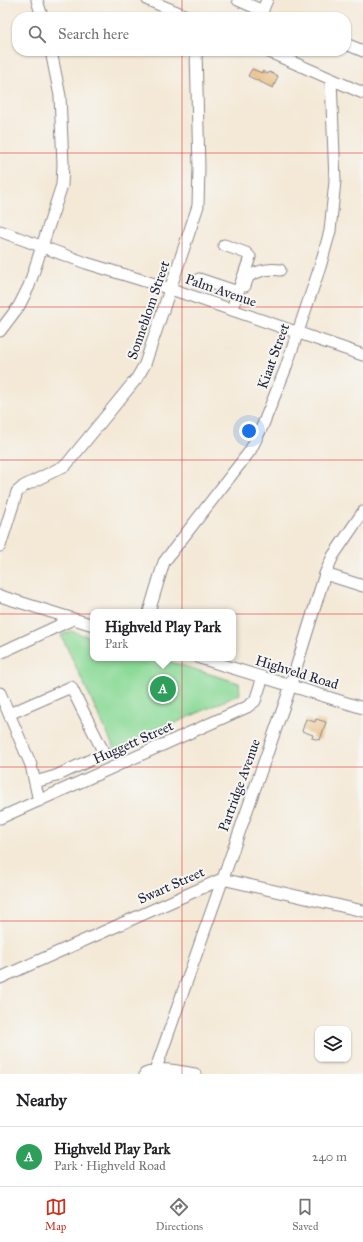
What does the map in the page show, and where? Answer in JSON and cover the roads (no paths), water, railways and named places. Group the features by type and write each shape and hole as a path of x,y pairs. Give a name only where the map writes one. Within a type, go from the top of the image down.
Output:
{"street":[{"path":"37,0 41,12"},
{"path":"148,0 176,12"},
{"path":"238,0 258,12"},
{"path":"262,12 267,0"},
{"path":"351,46 363,51"},
{"path":"0,331 21,302 29,286 55,210 63,174 60,96 52,56"},
{"name":"Sonneblom Street","path":"0,546 17,492 24,486 66,465 142,371 198,206 199,168 196,56"},
{"path":"278,56 331,79 362,89"},
{"name":"Kiaat Street","path":"150,609 164,562 240,465 255,442 285,370 320,267 330,231 335,181 331,79"},
{"name":"Palm Avenue","path":"0,230 86,263 235,310 363,355"},
{"path":"224,245 246,253 250,257 238,292 235,310"},
{"path":"235,310 248,277 265,269 280,270"},
{"path":"199,279 238,292"},
{"name":"Partridge Avenue","path":"151,1072 222,879 290,686 325,574 333,556 363,512"},
{"path":"325,574 363,586"},
{"path":"0,596 90,624"},
{"path":"0,653 73,619"},
{"name":"Highveld Road","path":"210,661 363,708"},
{"name":"Huggett Street","path":"0,818 247,707 255,701 262,677"},
{"path":"9,714 71,687 102,749 102,754 99,756 56,776 35,782"},
{"path":"0,694 31,764 39,801"},
{"name":"Swart Street","path":"0,978 222,879 363,911"},
{"path":"151,1072 195,1074"}],"place":[{"name":"Highveld Play Park","path":"163,689"}]}
